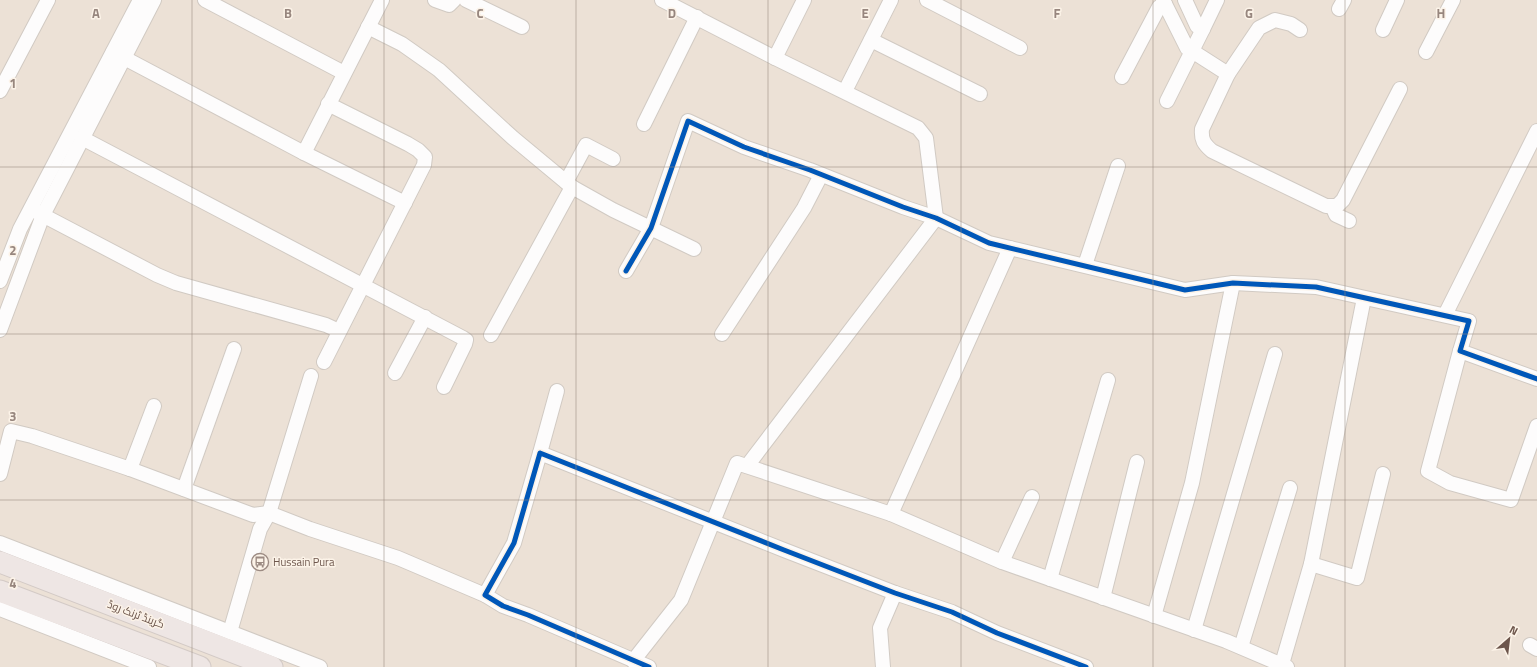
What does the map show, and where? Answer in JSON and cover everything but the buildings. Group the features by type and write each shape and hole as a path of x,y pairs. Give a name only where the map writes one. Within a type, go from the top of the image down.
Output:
{"highway":[{"name":"گرینڈ ٹرنک روڈ","path":"0,562 272,667"},
{"path":"0,591 200,667"}],"street":[{"path":"0,91 48,0"},
{"path":"0,282 20,229 37,212 82,138 140,0"},
{"path":"0,330 37,212 118,55 154,0"},
{"path":"205,0 344,73"},
{"path":"304,153 382,0"},
{"path":"435,0 449,5 454,0"},
{"path":"466,0 522,27"},
{"path":"775,58 804,0"},
{"path":"845,91 891,0"},
{"path":"927,0 1020,48"},
{"path":"1185,0 1197,26 1203,29"},
{"path":"1167,101 1217,0"},
{"path":"1383,30 1397,0"},
{"path":"1426,52 1453,0"},
{"path":"664,1 775,58 845,91 922,132 926,138 936,218 747,466"},
{"path":"1122,77 1158,7 1164,2 1186,48 1228,74"},
{"path":"644,124 697,17"},
{"path":"1300,30 1291,24 1275,20 1259,28 1228,74 1202,129 1201,138 1204,145 1212,151 1316,203 1326,206 1337,206 1343,200 1400,89"},
{"path":"368,27 402,44 439,70 513,138 569,185 613,210 694,249"},
{"path":"871,40 980,94"},
{"path":"118,55 304,153 405,203"},
{"path":"324,362 424,165 425,157 418,150 408,144 328,104"},
{"path":"626,271 651,228 688,121 744,147 821,174 903,207 936,218 989,243 1185,290 1233,283 1316,287 1470,320 1460,351 1428,471 1450,482 1511,500 1537,426"},
{"path":"1445,315 1537,131"},
{"path":"82,138 363,284 466,340 444,387"},
{"path":"491,335 569,185 586,145 613,158"},
{"path":"1085,265 1118,166"},
{"path":"722,334 804,208 821,174"},
{"path":"1332,206 1336,215 1349,221"},
{"path":"37,212 137,266 164,278 326,324 339,331"},
{"path":"891,514 1010,248"},
{"path":"1154,616 1192,483 1233,283"},
{"path":"634,661 681,600 737,463 891,514 1002,562 1241,647 1285,666 1311,564 1364,298"},
{"path":"395,373 424,317"},
{"path":"184,489 234,349"},
{"path":"1460,351 1537,379"},
{"path":"1194,630 1275,354"},
{"path":"230,632 260,529 269,513 310,376"},
{"path":"1050,579 1108,380"},
{"path":"485,595 514,543 557,391"},
{"path":"130,470 154,406"},
{"path":"0,474 10,431 32,436 184,489 253,515 269,513 310,529 398,558 485,595 503,606 528,615 649,667"},
{"path":"540,453 895,593 952,612 996,633 1086,667"},
{"path":"1103,598 1137,462"},
{"path":"1311,564 1357,578 1383,474"},
{"path":"1241,647 1290,488"},
{"path":"1002,562 1032,497"},
{"path":"0,543 320,667"},
{"path":"883,667 880,628 895,593"},
{"path":"0,609 133,664 149,667"}],"shaded area":[{"path":"0,0 1537,0 1537,667 0,667"}],"cycle path":[{"path":"626,271 651,228 688,121 744,147 810,170 903,207 936,218 989,243 1185,290 1233,283 1316,287 1469,321 1460,351 1537,379"},
{"path":"649,667 528,615 503,606 485,595 514,543 540,453 895,593 952,612 997,633 1086,667"}],"place":[{"name":"Hussain Pura","path":"260,562"}]}
